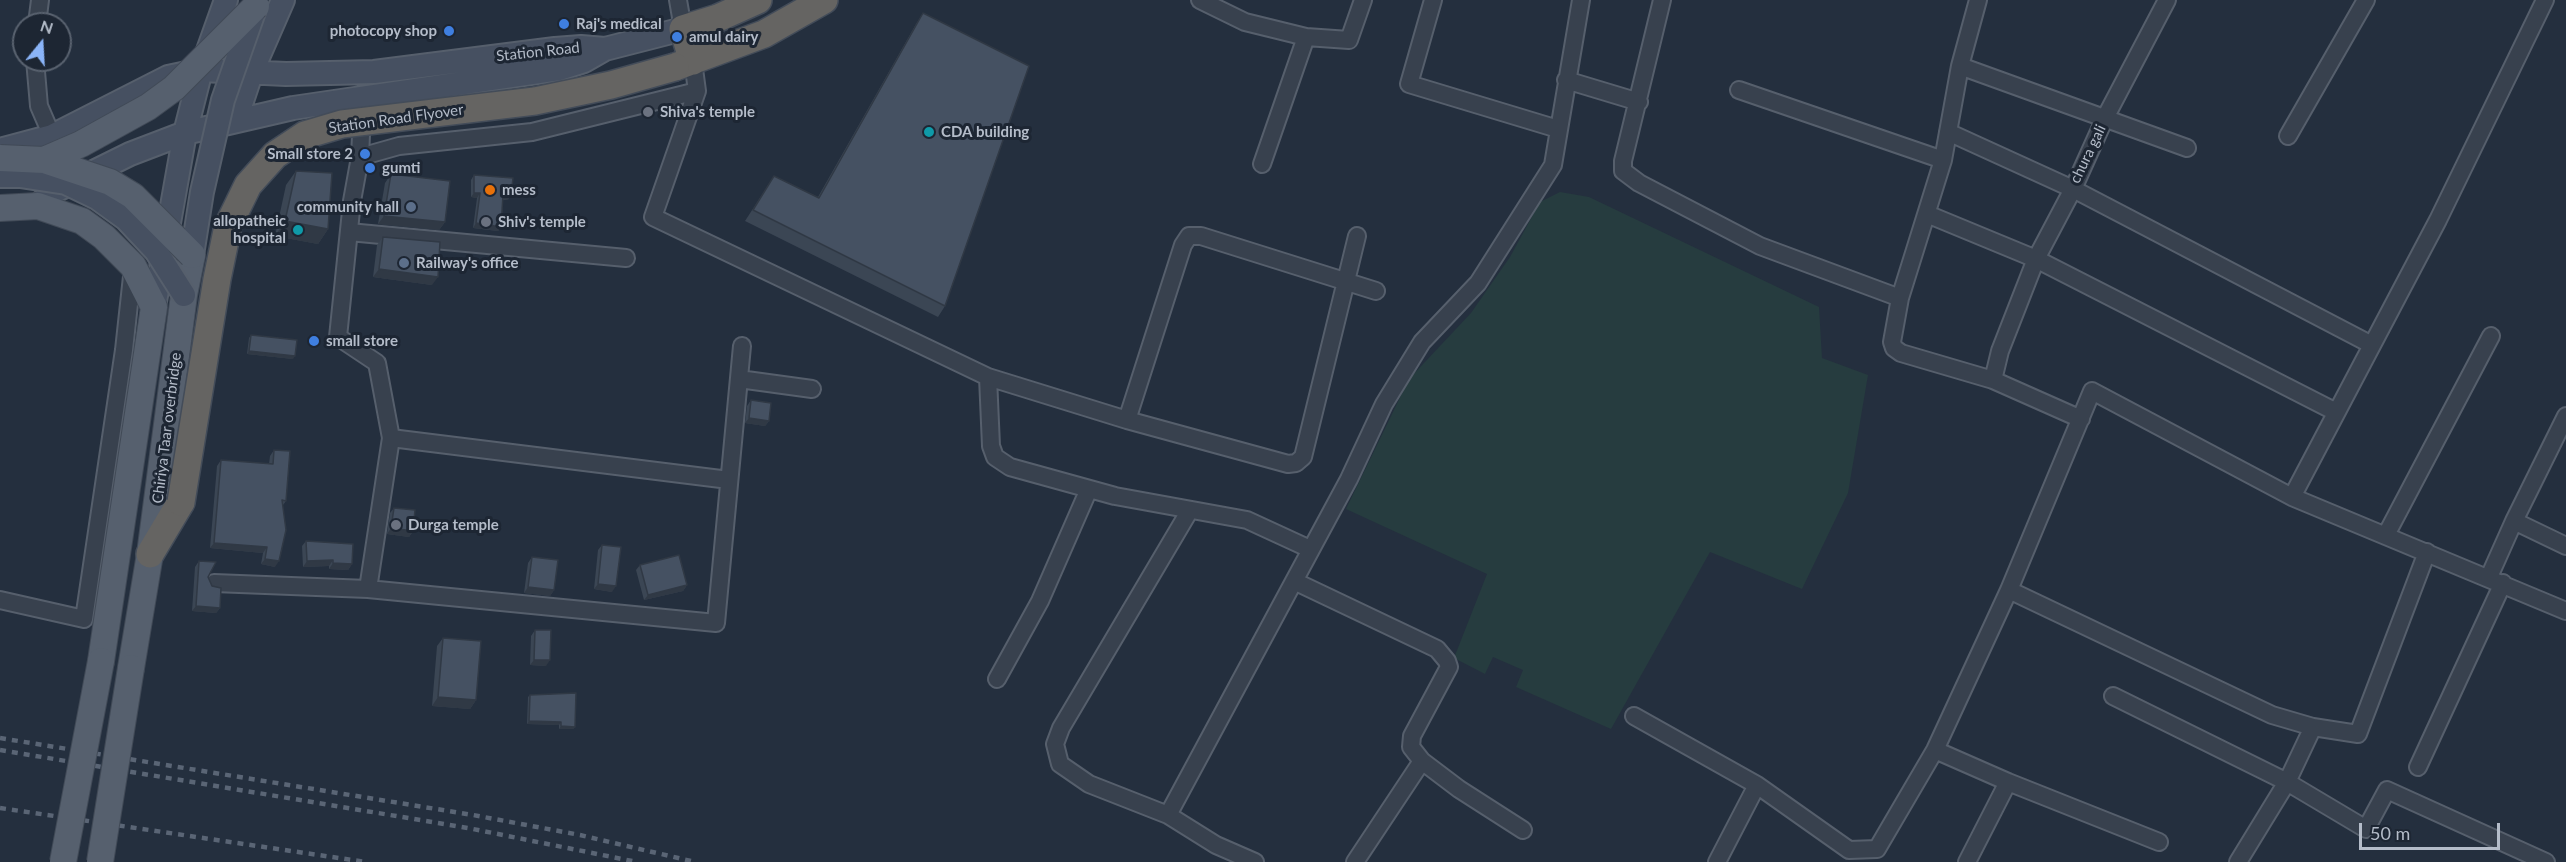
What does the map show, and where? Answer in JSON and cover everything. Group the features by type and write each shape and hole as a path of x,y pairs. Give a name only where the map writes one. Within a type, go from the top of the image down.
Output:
{"highway":[{"path":"764,33 753,2 718,18 683,29 684,64 764,33 824,0"},
{"name":"Station Road Flyover","path":"150,554 181,502 217,279 228,226 248,185 274,155 305,135 342,124 535,100 611,85 684,64"}],"main road":[{"path":"154,307 185,133 201,70 226,0"},
{"path":"236,119 252,71 283,0"},
{"path":"0,158 91,139 148,107 174,88 258,3"},
{"name":"Chiriya Taar overbridge","path":"100,862 150,554 184,295 202,192 223,100 258,3"},
{"path":"605,49 683,29"},
{"name":"Station Road","path":"0,150 48,148 168,77 201,70 286,74 374,72 555,49 605,49"},
{"name":"Station Road","path":"38,206 51,193 61,188 154,143 185,133 236,119 559,69 584,61 605,49"},
{"path":"48,148 133,196 192,255"},
{"path":"0,176 20,176 66,183 97,198 126,219 156,251 184,295"},
{"path":"0,208 38,206 82,221 104,237 133,266 154,307"},
{"name":"Chiriya Taar overbridge","path":"63,862 101,661 154,307"}],"street":[{"path":"678,0 683,29"},
{"path":"1200,0 1245,22 1306,38 1349,40 1363,0"},
{"path":"1433,0 1409,84 1558,129"},
{"path":"1168,815 1349,479 1384,404 1422,342 1478,283 1553,165 1581,0"},
{"path":"1662,0 1623,161 1623,171 1628,176 1760,246 1900,298"},
{"path":"1978,0 1960,66 1943,160 1900,298 1892,336 1894,348 1901,353 1993,380 2081,419"},
{"name":"chura gali","path":"1947,132 2073,189 2105,118 2167,0"},
{"path":"2288,136 2366,0"},
{"path":"2292,497 2438,220 2545,0"},
{"path":"1262,164 1306,38"},
{"path":"684,64 697,91 653,217 987,377 1127,420 1288,464 1296,463 1303,457 1357,236"},
{"path":"1960,66 2187,148"},
{"path":"36,72 39,106 48,148"},
{"path":"1566,80 1639,102"},
{"path":"1739,90 1943,160"},
{"path":"360,157 399,146 532,132 697,91"},
{"path":"362,98 360,157 349,232 338,337 377,363 391,438 368,589"},
{"path":"1993,380 2000,351 2037,259 2073,189 2372,345"},
{"path":"1927,214 2037,259 2336,412"},
{"path":"349,232 626,258"},
{"path":"1127,420 1184,245 1189,236 1201,236 1376,291"},
{"path":"0,600 84,620 124,350 133,266"},
{"path":"2386,535 2491,336"},
{"path":"214,584 368,589 716,623 742,346"},
{"path":"987,377 991,446 995,457 1010,467 1089,489 1247,520 1310,549"},
{"path":"739,379 812,389"},
{"path":"1634,716 1757,784 1849,850 1877,849 1935,750 2009,590 2092,391 2292,497 2566,611"},
{"path":"2418,767 2496,580 2514,521 2566,416"},
{"path":"391,438 729,480"},
{"path":"997,679 1040,601 1089,489"},
{"path":"1190,510 1061,728 1055,744 1060,764 1089,784 1168,815 1216,845 1255,862"},
{"path":"2514,521 2566,546"},
{"path":"2009,590 2272,715 2313,727 2358,734 2427,552"},
{"path":"1294,580 1437,650 1448,661 1449,667 1410,742 1411,747 1422,761 1523,830"},
{"path":"2114,696 2287,782 2366,830 2387,790 2546,862"},
{"path":"2238,862 2287,782 2313,727"},
{"path":"1935,750 2008,782 2159,842"},
{"path":"1355,862 1422,761"},
{"path":"1967,862 2008,782"},
{"path":"1717,862 1757,784"}],"green space":[{"path":"1560,192 1589,197 1819,307 1822,358 1868,375 1848,493 1802,589 1710,552 1611,729 1516,687 1523,670 1493,657 1485,674 1454,658 1487,574 1346,509 1409,379 1471,313 1510,257 1540,202"}],"building":[{"name":"CDA building","path":"923,13 1029,66 945,306 753,210 774,176 819,198"},
{"path":"296,171 332,173 328,229 285,221"},
{"name":"community hall","path":"391,174 450,181 445,222 384,216"},
{"path":"474,175 513,178 511,195 503,195 501,227 476,223 480,193 474,193"},
{"name":"Railway's office","path":"383,237 440,242 438,277 379,269"},
{"path":"251,335 297,340 295,356 249,351"},
{"path":"751,400 771,403 769,421 749,418"},
{"path":"274,450 290,451 286,501 282,500 286,530 279,561 265,559 267,547 214,543 221,460 273,464"},
{"path":"394,508 415,510 413,531 391,528"},
{"path":"306,541 353,544 352,564 333,563 333,560 307,561"},
{"path":"602,545 621,547 616,586 598,584"},
{"path":"679,555 687,585 648,595 640,565"},
{"path":"532,557 558,560 554,590 528,587"},
{"path":"199,561 216,562 208,577 212,586 221,588 220,608 196,606"},
{"path":"535,630 551,630 550,660 534,660"},
{"path":"443,638 481,641 476,700 438,697"},
{"path":"576,693 575,727 561,726 561,722 529,721 530,695"}],"railway":[{"path":"0,738 473,815 580,835 695,862"},
{"path":"0,750 468,828 637,862"},
{"path":"0,808 366,862"}],"place":[{"name":"Raj's medical","path":"564,24"},
{"name":"photocopy shop","path":"449,31"},
{"name":"amul dairy","path":"677,37"},
{"name":"Shiva's temple","path":"648,112"},
{"name":"CDA building","path":"929,132"},
{"name":"Small store 2","path":"365,154"},
{"name":"gumti","path":"370,168"},
{"name":"mess","path":"490,190"},
{"name":"community hall","path":"411,207"},
{"name":"Shiv's temple","path":"486,222"},
{"name":"allopatheic hospital","path":"298,230"},
{"name":"Railway's office","path":"404,263"},
{"name":"small store","path":"314,341"},
{"name":"Durga temple","path":"396,525"}]}
